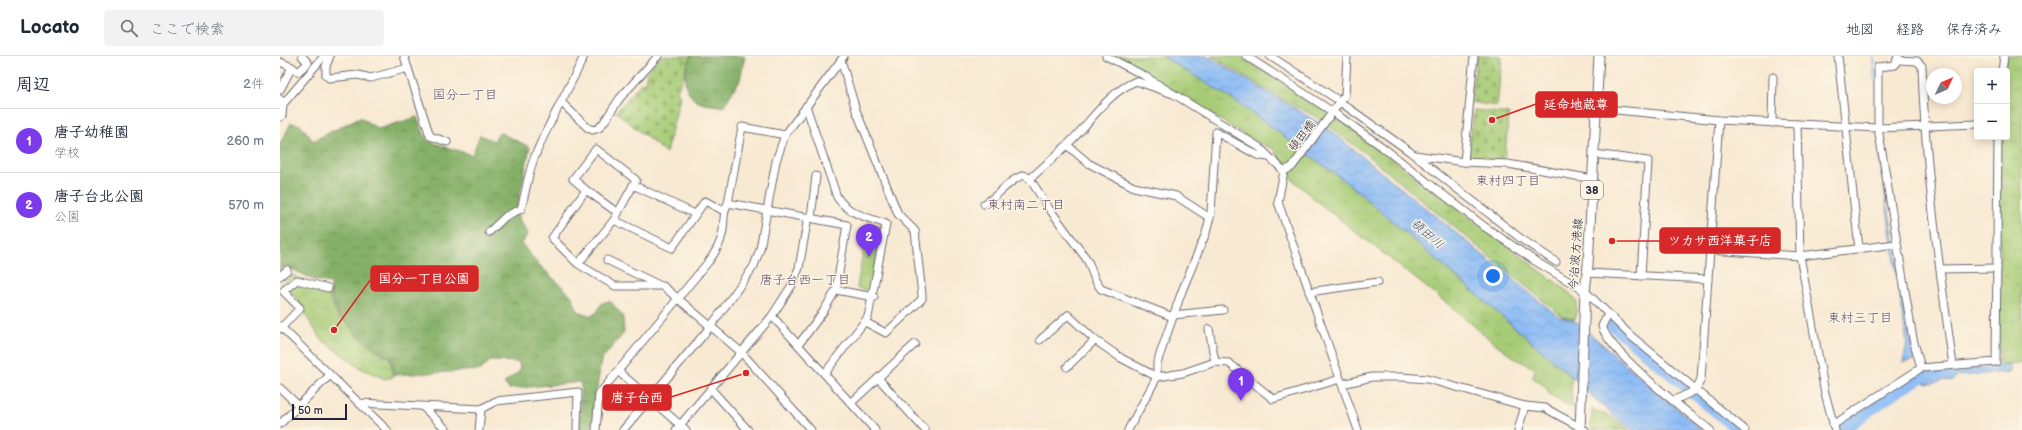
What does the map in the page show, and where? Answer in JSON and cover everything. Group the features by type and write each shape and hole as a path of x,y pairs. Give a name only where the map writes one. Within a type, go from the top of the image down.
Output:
{"main road":[{"name":"今治波方港線","path":"1582,429 1581,404 1585,324 1584,291 1587,273 1593,179 1599,56"}],"street":[{"path":"280,62 292,67 298,72 308,63 302,56"},
{"path":"280,117 282,116 282,102 324,56"},
{"path":"330,56 326,66 326,75 329,78 358,75 371,78 408,68"},
{"path":"404,56 430,136 447,142"},
{"path":"489,232 506,216 521,209 535,157 584,56"},
{"path":"561,102 588,128 593,130 599,128 620,98 658,56"},
{"path":"1106,56 1143,75 1259,147 1284,171 1278,202 1308,292 1358,430"},
{"path":"1246,56 1331,115 1381,146 1485,226 1536,262 1584,291 1631,336 1745,430"},
{"path":"1270,56 1335,98"},
{"name":"頓田橋","path":"1284,171 1292,167 1345,95 1347,56"},
{"path":"1464,162 1474,56"},
{"path":"1838,56 1859,249"},
{"path":"2002,68 2004,56"},
{"path":"623,430 711,326 754,266 760,250 776,161 785,134 842,58"},
{"path":"842,58 856,110 898,214 915,231 922,295 922,299 886,334 865,322"},
{"path":"1921,368 1913,339 1896,244 1878,128 1878,67 1895,65 1898,58 1917,61 1922,66 1924,126 1940,269 1953,365"},
{"path":"280,90 292,67"},
{"path":"1772,123 1773,77"},
{"path":"1030,179 1067,145 1112,96 1125,86 1136,82 1173,94"},
{"path":"1343,104 1414,155 1520,238 1556,262"},
{"path":"806,106 837,197 841,203 855,213 886,224 874,297 868,317 825,373"},
{"path":"1596,108 1718,120 1846,127 1878,128 1974,124"},
{"path":"1673,401 1696,390 1701,380 1718,120"},
{"path":"1797,124 1800,256 1824,393 1833,428 1921,368 1996,362 1998,140"},
{"path":"596,430 599,394 619,372 709,261 720,245 724,211 728,203 742,127 785,134"},
{"path":"1128,430 1157,377 1157,363 1173,316 1206,233 1210,218 1216,132 1258,155 1268,157"},
{"path":"1067,145 1088,163 1134,187 1176,196 1210,218"},
{"path":"578,264 614,220 618,213 633,185 636,180 596,149 573,179 618,213"},
{"path":"1594,154 1648,161 1641,276"},
{"path":"1414,155 1464,162 1508,164 1593,179"},
{"path":"984,204 994,199 1015,178 1024,175 1030,179 1048,207 1088,262 1095,280 1101,289 1173,316 1223,310"},
{"path":"679,427 772,316 792,285 799,268 816,176"},
{"path":"633,185 695,214"},
{"path":"586,190 552,238 578,264 615,286 663,286"},
{"path":"614,220 672,248 705,201 724,211"},
{"path":"728,203 809,217 847,226 836,290 823,312 798,344"},
{"path":"1710,250 1800,256 1896,244"},
{"path":"607,260 663,286 741,352 811,430"},
{"path":"1940,269 1997,268"},
{"path":"280,276 287,270"},
{"path":"1587,273 1708,279"},
{"path":"328,288 297,280 283,291 300,308 281,327 387,430"},
{"path":"1308,292 1378,282"},
{"path":"836,290 874,297"},
{"path":"1608,314 1602,326 1604,332 1625,358 1673,401 1710,430"},
{"path":"1040,340 1068,315 1095,340 1121,358 1157,377 1182,373 1215,362 1229,363 1273,399 1341,381 1372,377 1428,379 1524,406 1545,408 1582,429"},
{"path":"772,316 825,373 870,428"},
{"path":"1209,330 1215,362"},
{"path":"1067,367 1095,340"},
{"path":"851,403 915,344"},
{"path":"619,372 650,398 679,427 686,430"},
{"path":"280,424 330,375"},
{"path":"878,378 926,430"},
{"path":"280,388 299,406"},
{"path":"711,389 748,430"},
{"path":"359,403 481,409 496,401 578,392 577,430"},
{"path":"1518,430 1524,406"},
{"path":"423,407 447,430"},
{"path":"479,430 481,409"}],"green space":[{"path":"660,56 691,56 677,90 680,97 666,153 616,112 641,83 645,82 647,72"},
{"path":"691,56 745,56 740,80 723,107 698,102 687,90 685,73"},
{"path":"1118,56 1162,56 1234,100 1348,183 1571,376 1572,408 1550,395 1545,386 1532,377 1536,369 1516,359 1487,337 1459,313 1319,203 1292,179 1274,149 1256,142"},
{"path":"1211,56 1240,56 1354,130 1571,294 1577,302 1575,319 1563,317 1367,155 1330,127 1313,115 1287,102"},
{"path":"1477,56 1502,56 1497,106 1470,102"},
{"path":"2006,56 2022,56 2022,363 1999,364 2001,140 2010,140 2010,68 2006,68"},
{"path":"1474,110 1509,114 1504,162 1468,157"},
{"path":"360,117 378,129 417,117 427,141 472,155 480,135 494,141 499,132 530,147 518,203 519,219 528,233 522,244 535,261 571,295 578,311 591,316 597,312 602,303 610,301 623,316 624,333 601,360 591,430 579,430 581,382 509,389 504,383 520,371 519,362 490,361 481,370 394,375 391,357 382,353 357,334 349,324 339,316 332,300 331,283 314,280 286,266 280,270 280,144 291,123 301,125 313,141"},
{"path":"868,222 882,226 871,292 857,288"},
{"path":"293,275 312,287 331,290 330,299 338,317 349,325 356,335 381,354 390,358 393,377 385,379 360,368 321,339 298,304 299,300 281,284"},
{"path":"1592,409 1611,417 1630,430 1591,429"}],"water":[{"name":"頓田川","path":"1162,56 1207,56 1326,127 1559,317 1574,320 1702,430 1633,430 1611,414 1571,376 1348,183 1234,100"},
{"path":"1879,154 1915,360 1903,362 1907,344"},
{"path":"2010,365 2010,372 1957,376 1952,382 1945,380 1927,384 1920,378 1924,370 1956,367 1957,370"}],"waterway":[{"path":"1873,56 1875,81"},
{"path":"1613,325 1739,430"},
{"path":"1841,430 1902,387 1920,378"}],"place":[{"name":"延命地蔵尊","path":"1492,120"},
{"name":"ツカサ西洋菓子店","path":"1612,241"},
{"name":"唐子台北公園","path":"869,257"},
{"name":"国分一丁目公園","path":"334,330"},
{"name":"唐子台西","path":"746,373"},
{"name":"唐子幼稚園","path":"1241,401"}],"district":[{"name":"国分一丁目","path":"465,95"},
{"name":"東村四丁目","path":"1508,181"},
{"name":"東村南二丁目","path":"1026,205"},
{"name":"唐子台西一丁目","path":"805,280"},
{"name":"東村三丁目","path":"1860,318"}]}
